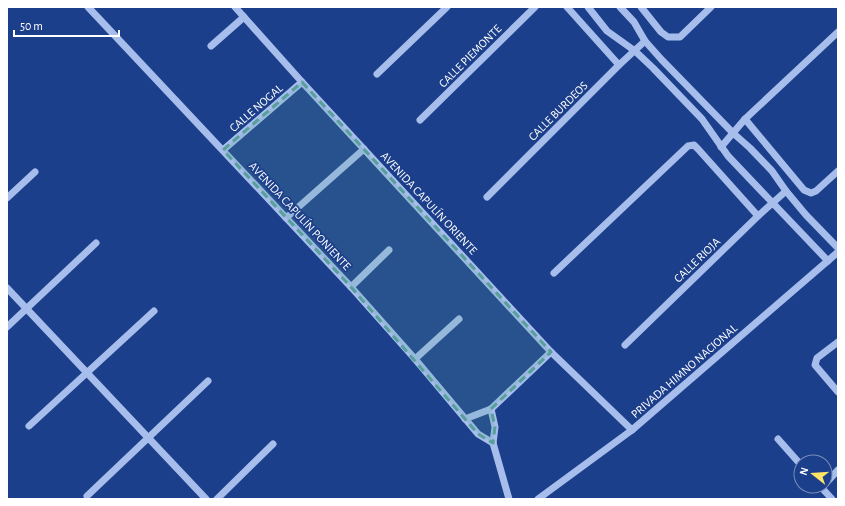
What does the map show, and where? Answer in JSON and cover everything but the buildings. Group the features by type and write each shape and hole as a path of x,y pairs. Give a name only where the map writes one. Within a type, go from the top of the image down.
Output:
{"street":[{"name":"AVENIDA CAPULÍN PONIENTE","path":"88,7 351,287 478,434 493,443"},
{"name":"AVENIDA CAPULÍN ORIENTE","path":"235,7 302,82 551,352 632,430"},
{"path":"378,74 447,7"},
{"name":"CALLE PIEMONTE","path":"420,120 535,7"},
{"path":"567,7 619,66"},
{"path":"588,7 607,31 635,51 702,119 728,156 828,261"},
{"path":"620,7 634,22 645,41 661,59 772,171 806,215 838,248"},
{"path":"641,7 661,32 668,38 680,36 711,7"},
{"path":"211,46 244,17"},
{"path":"721,147 745,119 838,32"},
{"name":"CALLE BURDEOS","path":"487,197 645,41"},
{"name":"CALLE NOGAL","path":"223,150 302,82"},
{"path":"745,119 804,190 811,193 816,191 838,171"},
{"path":"554,273 688,146 694,145 758,216"},
{"path":"286,218 364,149"},
{"path":"7,198 35,172"},
{"name":"CALLE RIOJA","path":"626,345 758,216 786,191"},
{"path":"7,327 96,244"},
{"path":"351,287 389,250"},
{"name":"PRIVADA HIMNO NACIONAL","path":"538,499 632,430 838,252"},
{"path":"7,288 206,499"},
{"path":"29,426 154,311"},
{"path":"415,360 459,319"},
{"path":"838,342 817,358 815,365 838,392"},
{"path":"465,419 491,409 551,352"},
{"path":"87,496 208,381"},
{"path":"491,409 495,428 493,443 509,499"},
{"path":"778,439 793,456"},
{"path":"218,499 273,444"}],"highlighted area":[{"path":"302,82 551,352 491,409 495,427 493,443 478,434 351,287 223,150"}]}
